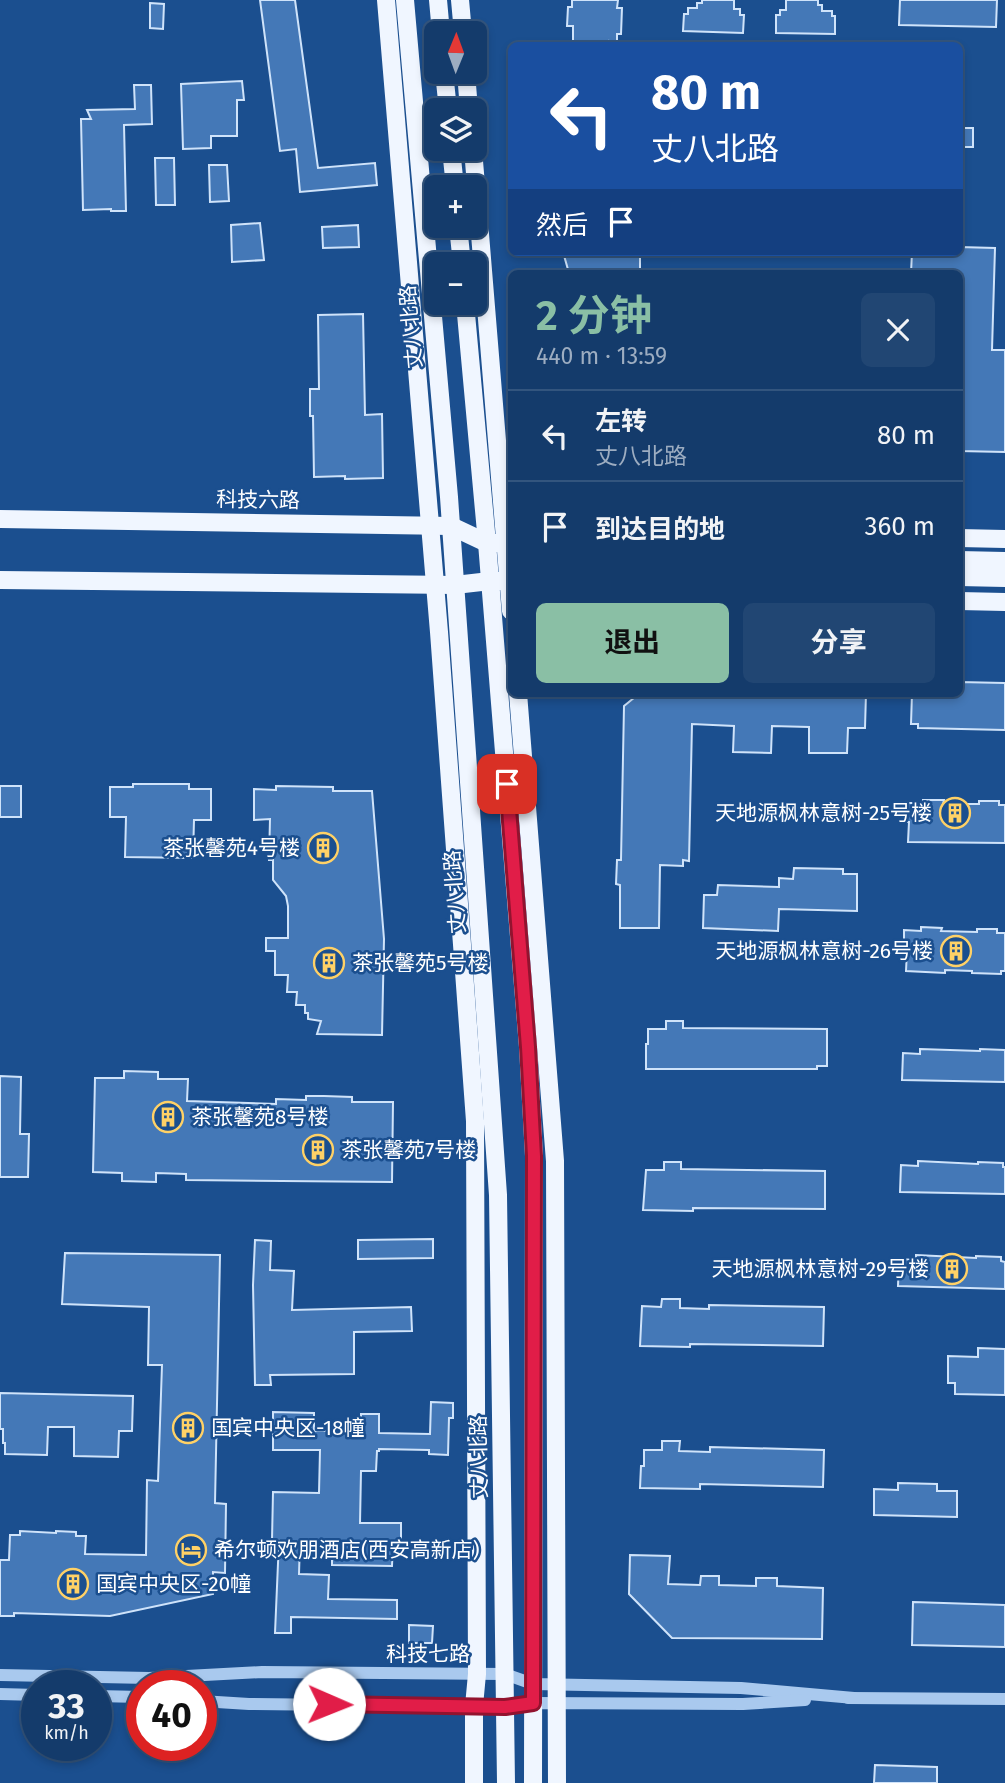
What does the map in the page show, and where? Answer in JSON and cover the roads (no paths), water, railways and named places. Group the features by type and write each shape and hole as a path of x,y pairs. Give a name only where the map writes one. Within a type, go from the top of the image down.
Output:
{"main road":[{"path":"386,0 435,585 475,1121 477,1674 474,1706 474,1783"},
{"name":"丈八北路","path":"405,0 451,526 498,1195 506,1783"},
{"path":"438,0 440,21"},
{"path":"460,0 462,21"},
{"path":"473,161 507,515 487,543"},
{"path":"466,315 528,1047 534,1156 533,1783"},
{"name":"科技六路","path":"0,519 451,526 487,543 508,543"},
{"path":"963,538 1005,539"},
{"path":"963,560 1005,561"},
{"path":"963,577 1005,578"},
{"path":"0,580 435,585 508,581"},
{"path":"490,581 508,605"},
{"path":"963,601 1005,602"},
{"path":"518,697 555,1161 557,1783"}],"street":[{"name":"科技七路","path":"0,1675 149,1678 262,1672 505,1674 533,1684 741,1688 854,1698"},
{"path":"0,1694 21,1695"},
{"name":"科技七路","path":"217,1702 505,1707 533,1703 743,1704 854,1698 1005,1699"}],"place":[{"name":"天地源枫林意树-25号楼","path":"955,813"},
{"name":"茶张馨苑4号楼","path":"323,848"},
{"name":"天地源枫林意树-26号楼","path":"956,951"},
{"name":"茶张馨苑5号楼","path":"329,963"},
{"name":"茶张馨苑8号楼","path":"168,1117"},
{"name":"茶张馨苑7号楼","path":"318,1150"},
{"name":"天地源枫林意树-29号楼","path":"952,1269"},
{"name":"国宾中央区-18幢","path":"188,1428"},
{"name":"希尔顿欢朋酒店(西安高新店)","path":"191,1550"},
{"name":"国宾中央区-20幢","path":"73,1584"}]}
